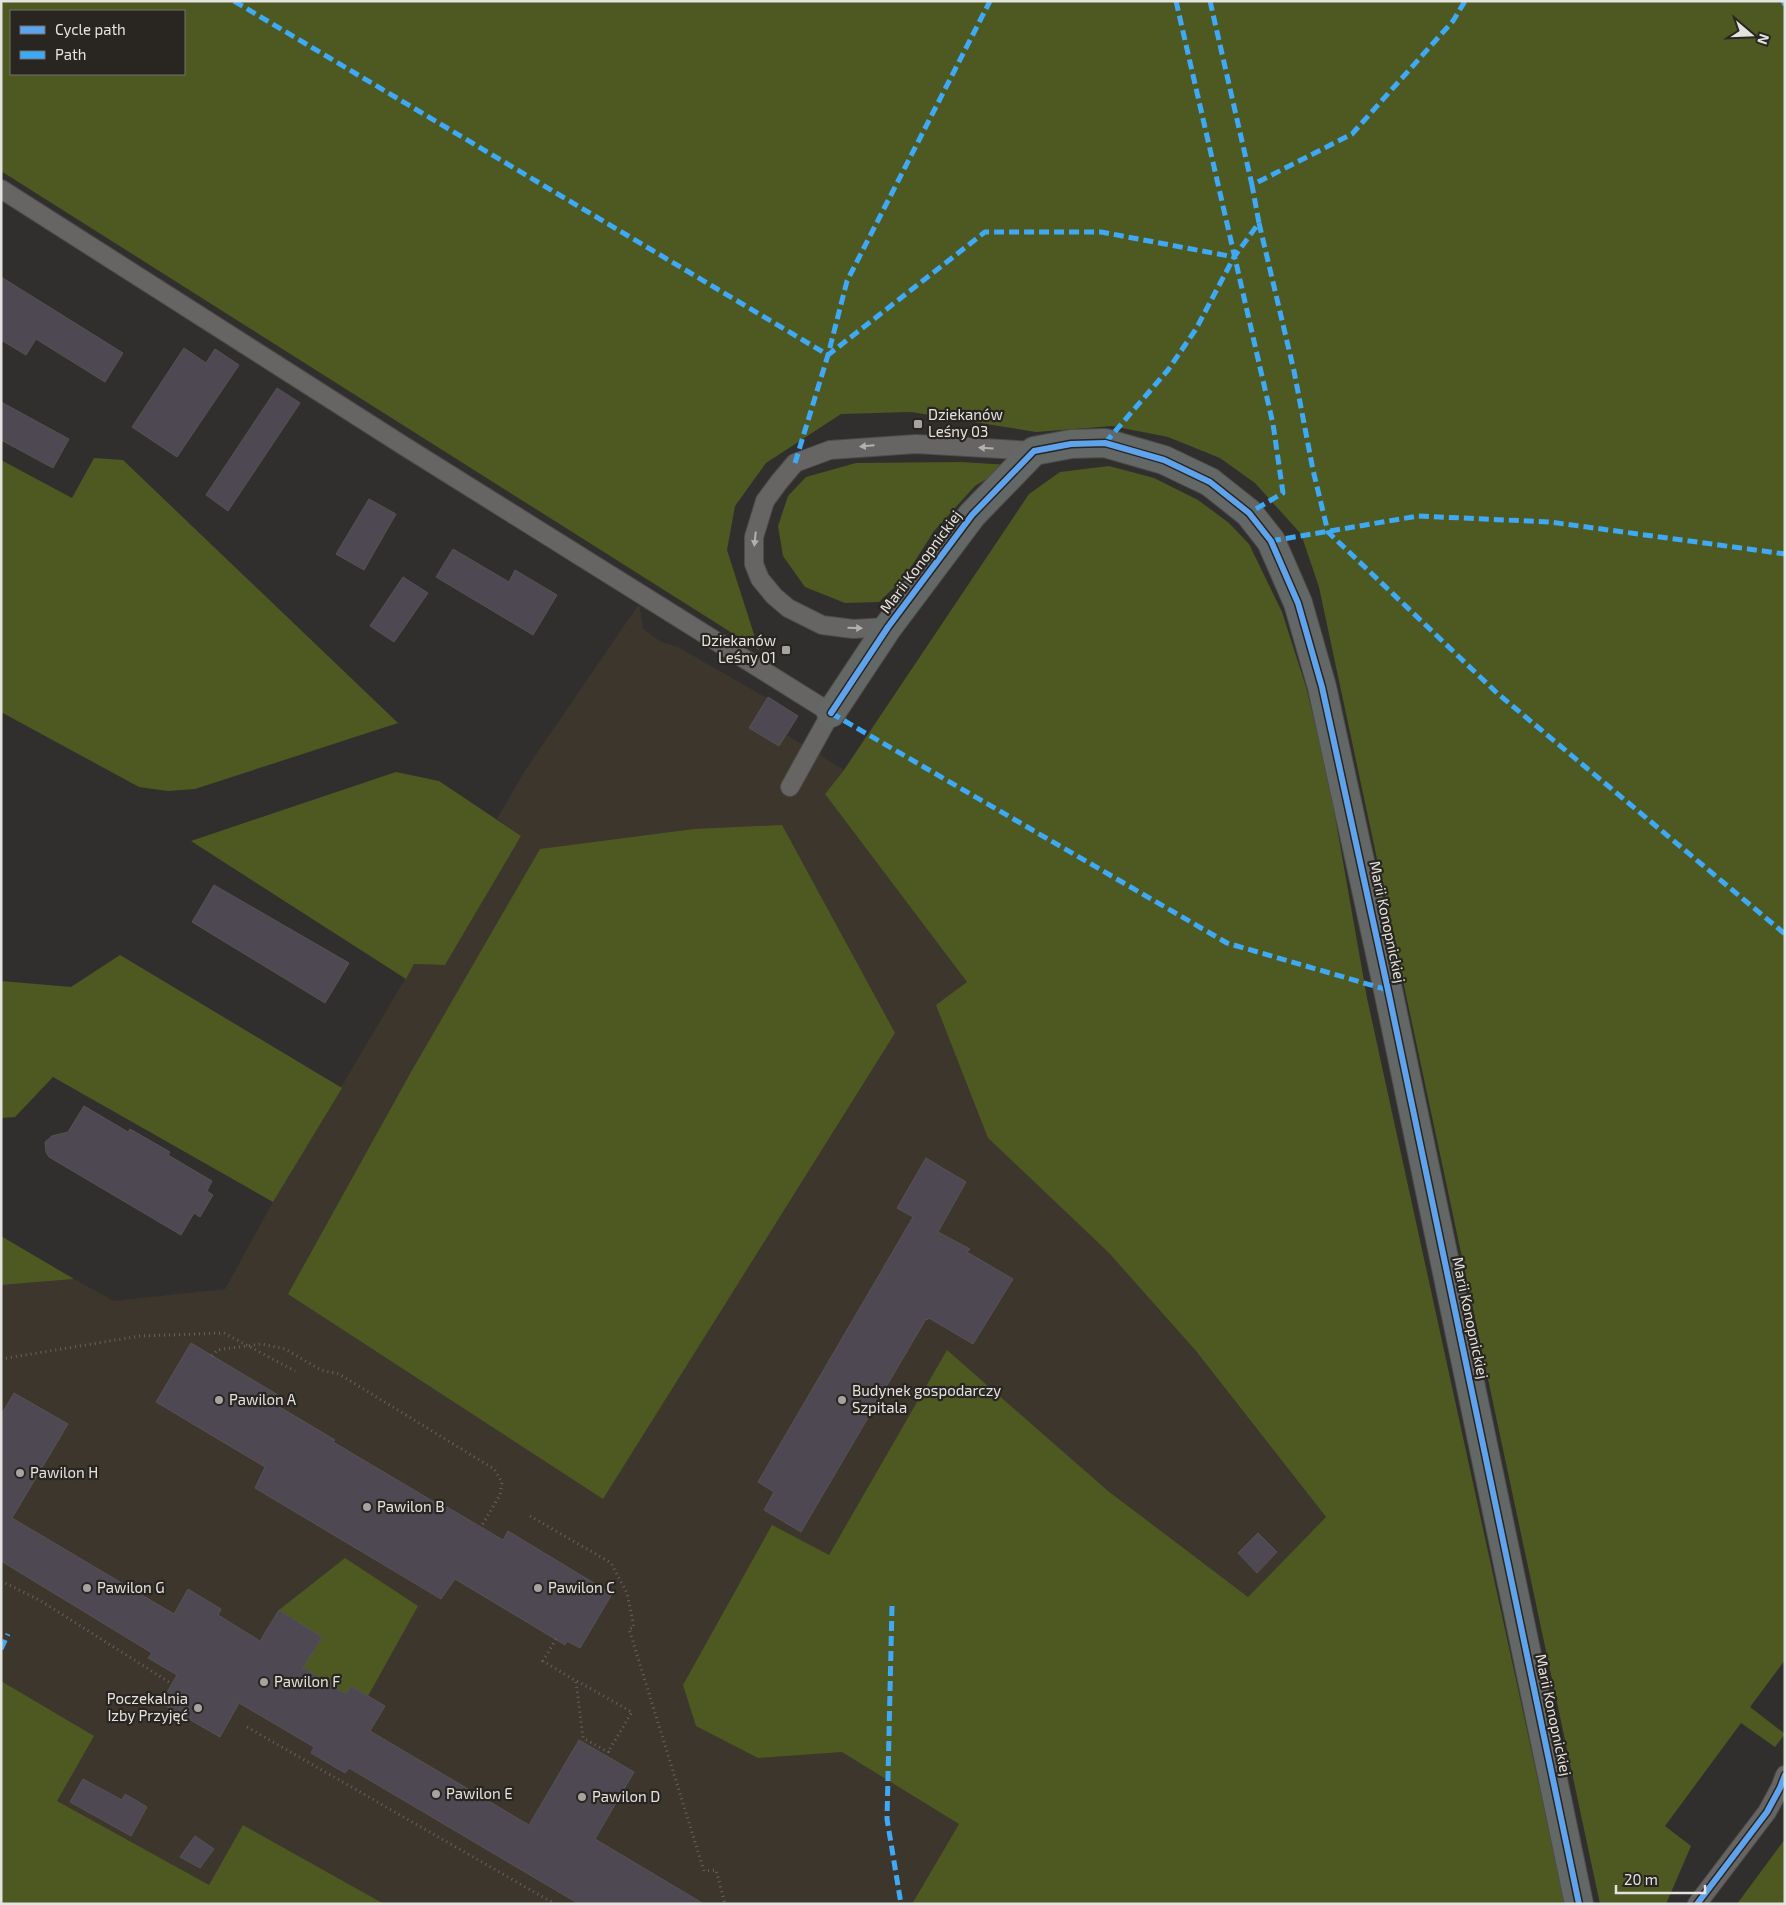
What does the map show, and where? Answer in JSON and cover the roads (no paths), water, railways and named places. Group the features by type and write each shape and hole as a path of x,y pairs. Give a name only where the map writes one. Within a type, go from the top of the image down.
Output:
{"street":[{"name":"Marii Konopnickiej","path":"831,714 888,627 972,515 1034,451 1071,444 1105,444 1164,460 1210,482 1249,513 1271,541 1298,603 1322,687 1386,980 1579,1904"}],"lane":[{"path":"1,190 831,714 790,787"},
{"name":"Marii Konopnickiej","path":"888,627 853,629 822,625 788,608 774,596 760,579 754,564 754,537 765,500 779,482 795,464 830,450 916,444 1034,451"},
{"path":"1697,1904 1767,1812 1785,1775"}],"place":[{"name":"Dziekanów Leśny 03","path":"918,424"},
{"name":"Dziekanów Leśny 01","path":"786,650"},
{"name":"Pawilon A","path":"219,1400"},
{"name":"Budynek gospodarczy Szpitala","path":"842,1400"},
{"name":"Pawilon H","path":"20,1473"},
{"name":"Pawilon B","path":"367,1507"},
{"name":"Pawilon G","path":"87,1588"},
{"name":"Pawilon C","path":"538,1588"},
{"name":"Pawilon F","path":"264,1682"},
{"name":"Poczekalnia Izby Przyjęć","path":"198,1708"},
{"name":"Pawilon E","path":"436,1794"},
{"name":"Pawilon D","path":"582,1797"}]}
